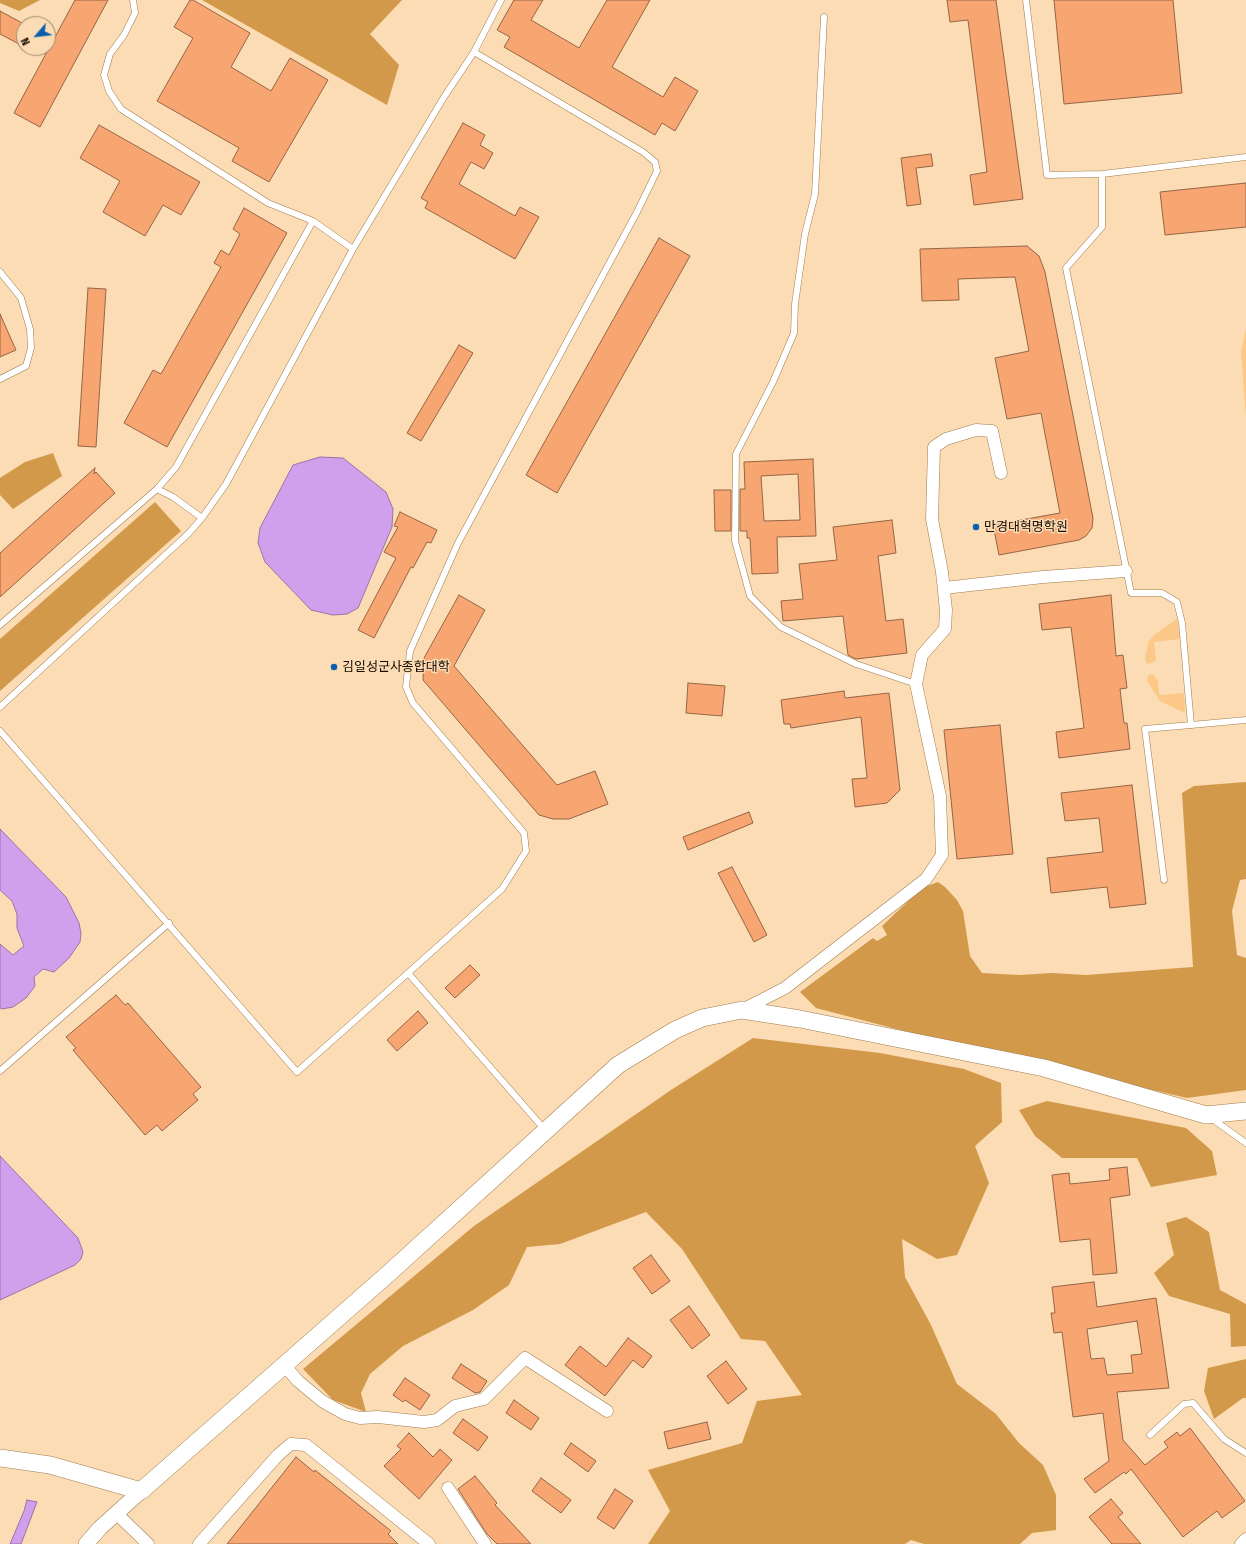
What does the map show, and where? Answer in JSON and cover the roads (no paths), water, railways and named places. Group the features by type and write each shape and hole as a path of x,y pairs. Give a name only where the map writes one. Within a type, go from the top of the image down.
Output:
{"main road":[{"path":"0,1458 50,1465 141,1491 388,1274 618,1065 675,1030 702,1018 742,1010 800,1019 1044,1068 1206,1115 1246,1111"}],"street":[{"path":"742,1010 785,988 926,879 942,855 940,796 916,684 922,655 945,629 946,610 944,588 932,518 934,447 946,439 976,430 992,431 1001,473"},
{"path":"944,588 1043,577 1126,571"},
{"path":"284,1365 298,1381 322,1401 344,1414 360,1418 402,1418 424,1422 437,1420 455,1406 484,1399 525,1358 607,1411"},
{"path":"199,1544 278,1455 291,1444 306,1445 429,1544"},
{"path":"448,1488 485,1544"},
{"path":"86,1544 100,1528 141,1491"},
{"path":"116,1513 148,1544"},
{"path":"1240,1544 1246,1539"}],"lane":[{"path":"133,0 134,13 124,35 110,54 104,75 109,91 121,109 268,203 313,221 353,249"},
{"path":"0,707 188,534 202,518 226,484 353,249 444,97 474,52 501,0"},
{"path":"1026,0 1047,175 1102,174 1246,157"},
{"path":"824,17 815,194 805,234 795,304 794,333 773,382 736,454 735,541 750,596 781,627 856,664 916,684"},
{"path":"1,736 169,923 297,1072 502,889 526,851 524,834 413,703 406,687 410,651 458,543 637,212 657,171 655,162 643,152 474,52"},
{"path":"1102,174 1102,227 1066,268 1130,593 1162,593 1177,602 1182,624 1191,725"},
{"path":"0,625 157,489 176,467 313,221"},
{"path":"0,272 21,298 30,329 31,348 26,366 0,379"},
{"path":"157,489 173,497 202,518"},
{"path":"1164,880 1145,729 1246,720"},
{"path":"0,1071 169,923"},
{"path":"408,973 545,1130"},
{"path":"1206,1115 1246,1143"},
{"path":"1150,1435 1184,1404 1193,1403 1224,1439 1246,1453"}],"place":[{"name":"만경대혁명학원","path":"976,527"},
{"name":"김일성군사종합대학","path":"334,667"}]}
